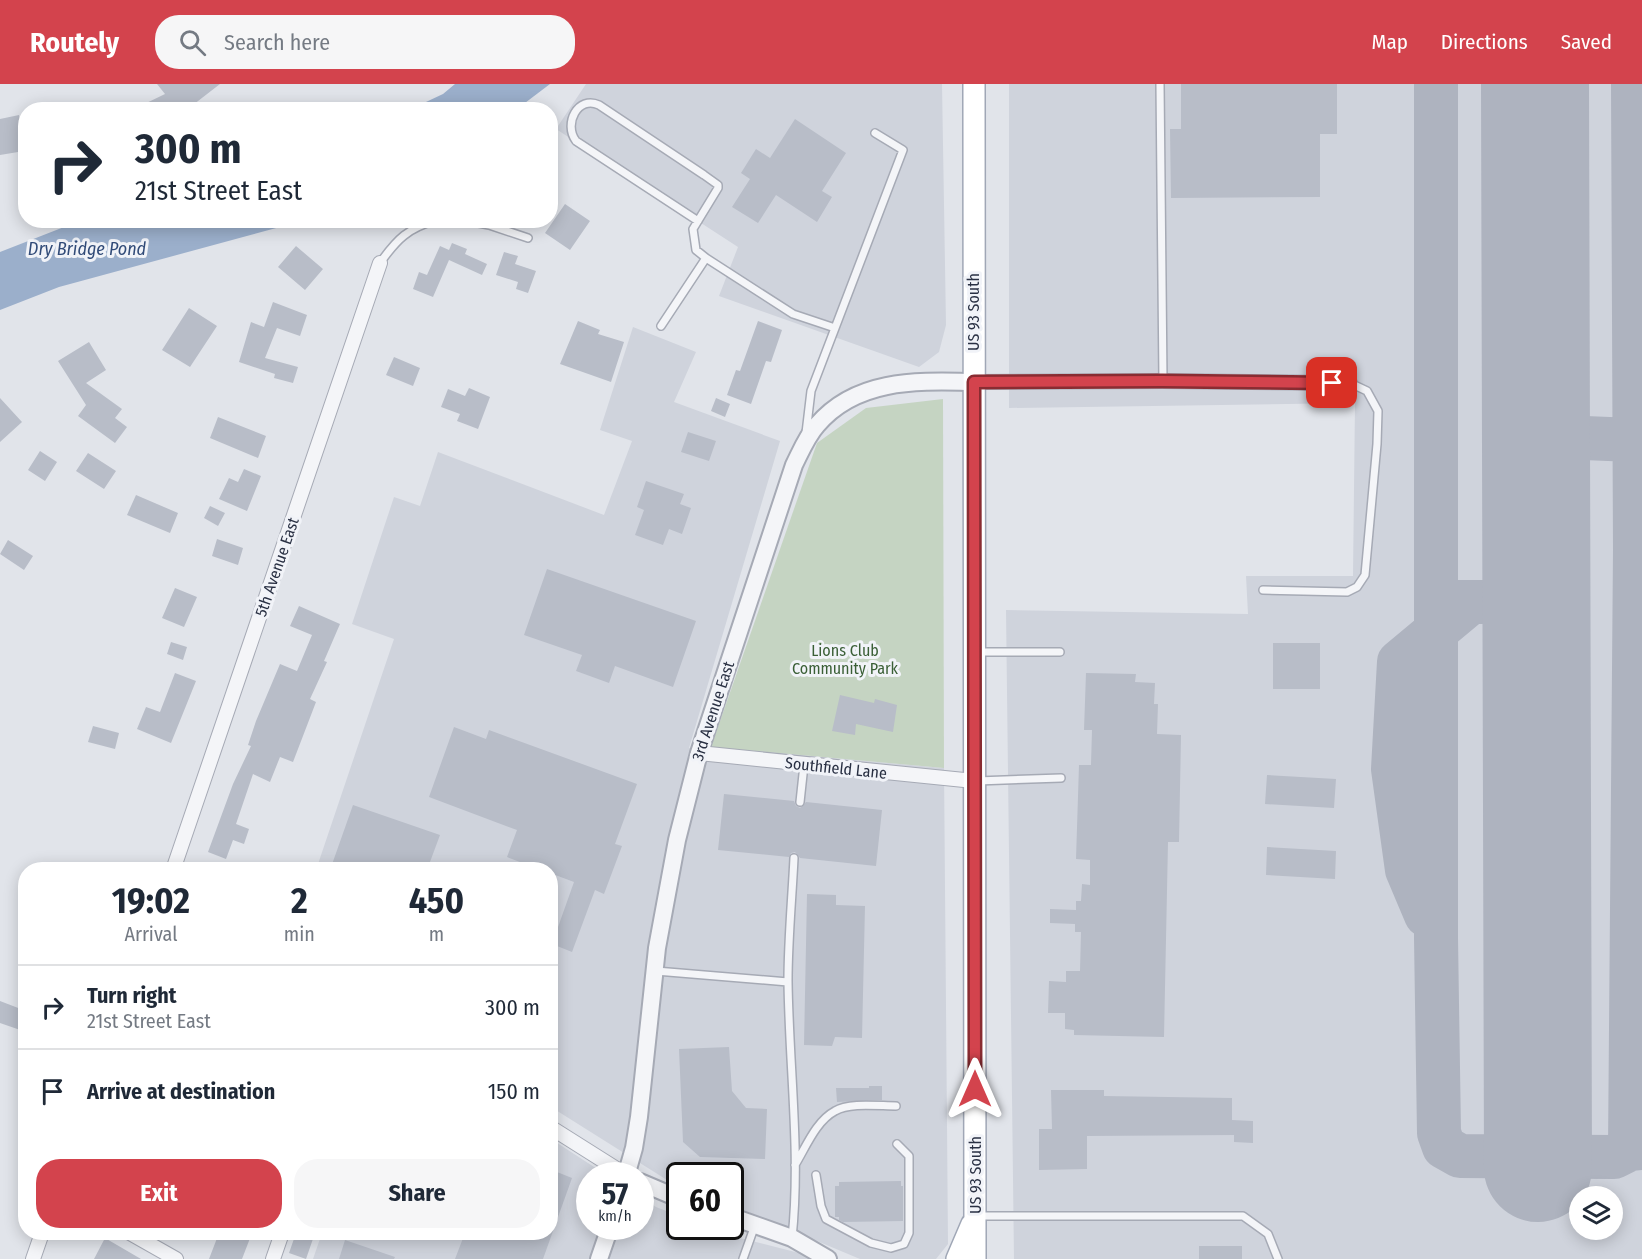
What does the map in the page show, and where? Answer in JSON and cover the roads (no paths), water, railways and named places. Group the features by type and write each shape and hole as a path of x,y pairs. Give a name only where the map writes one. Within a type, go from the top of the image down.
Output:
{"main road":[{"name":"US 93 South","path":"974,84 975,1259"},
{"path":"957,1259 975,1216"}],"street":[{"name":"5th Avenue East","path":"176,862 380,263"},
{"name":"3rd Avenue East","path":"632,1162 654,971 677,840 699,753 794,465 817,424 837,407 860,393 883,386 920,381 974,382"},
{"path":"974,382 1350,383"},
{"name":"Southfield Lane","path":"699,753 974,781"},
{"path":"558,1131 606,1162"},
{"path":"744,1220 792,1238 828,1259"},
{"path":"33,1259 40,1240"},
{"path":"142,1240 176,1259"},
{"path":"273,1259 280,1240"},
{"path":"599,1259 606,1240"}],"lane":[{"path":"1160,84 1162,381"},
{"path":"698,221 576,141 570,129 577,111 588,103 599,105 718,185 718,188 698,221 693,229 697,252 793,314 835,328"},
{"path":"806,441 811,391 903,150 875,133"},
{"path":"380,263 393,244 414,228"},
{"path":"498,228 528,238"},
{"path":"661,326 706,258"},
{"path":"1263,590 1347,591 1357,587 1365,575 1378,411 1367,391 1350,383"},
{"path":"974,652 1060,652"},
{"path":"800,802 804,765"},
{"path":"974,781 1061,778"},
{"path":"792,1238 796,1197 788,982 794,858"},
{"path":"654,971 788,982"},
{"path":"795,1165 818,1127 835,1110 860,1105 896,1106"},
{"path":"816,1175 821,1206 826,1219 871,1243 891,1248 904,1244 909,1233 909,1156 897,1144"},
{"path":"975,1216 1243,1216 1268,1234 1278,1259"},
{"path":"743,1259 755,1223"}],"water":[{"path":"455,84 550,84 526,102 426,102 443,94"},
{"name":"Dry Bridge Pond","path":"62,228 276,228 59,287 0,310 0,252"}],"park label":[{"name":"Lions Club Community Park","path":"845,659"}]}
